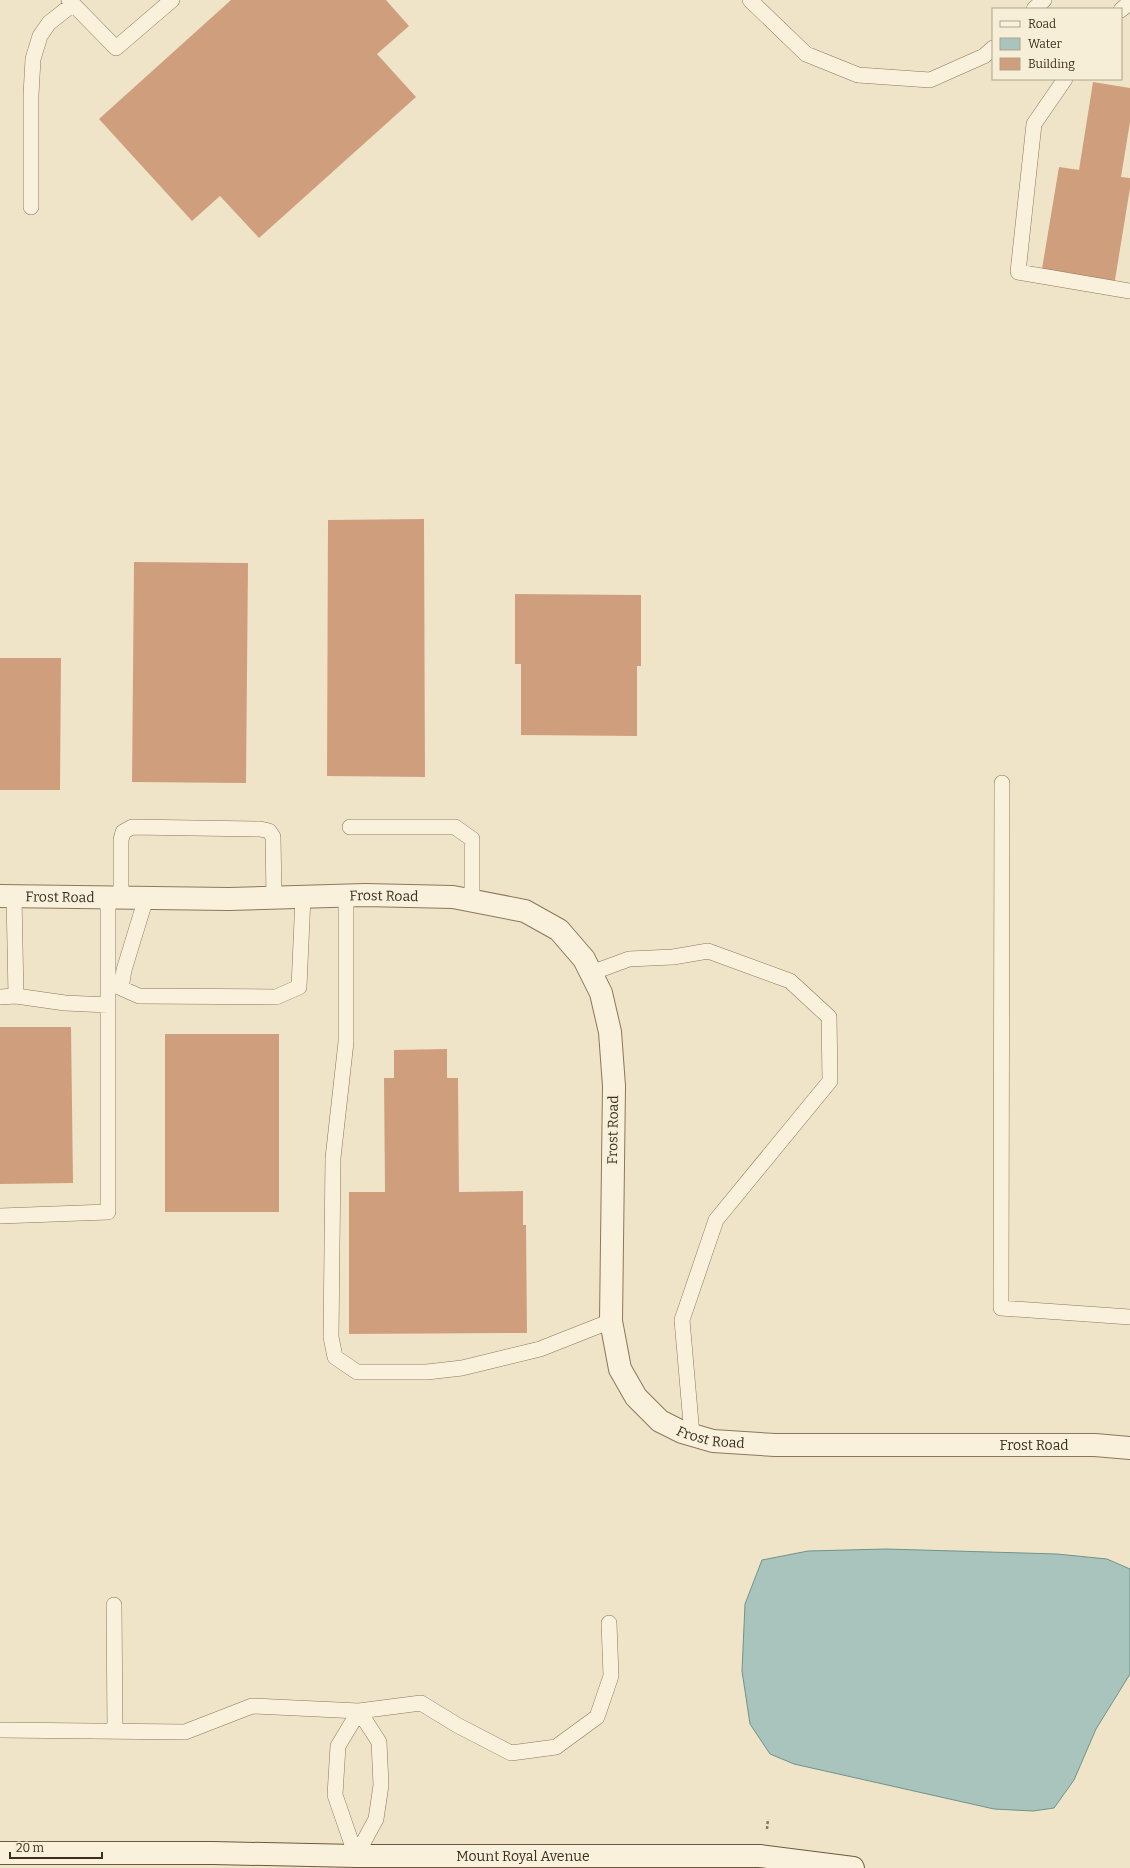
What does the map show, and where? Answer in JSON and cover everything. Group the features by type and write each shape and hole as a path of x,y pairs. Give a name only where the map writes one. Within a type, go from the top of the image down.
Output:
{"street":[{"name":"Frost Road","path":"7,896 115,898 303,897 346,895 453,896 525,911 559,930 584,959 601,993 610,1032 614,1086 611,1321 620,1369 636,1397 660,1421 682,1432 714,1441 775,1445 1095,1445 1130,1448"},
{"name":"Mount Royal Avenue","path":"0,1853 213,1853 356,1862 760,1856 853,1868"}],"lane":[{"path":"30,207 31,96 33,60 40,36 49,23 71,2 116,48 172,0"},
{"path":"750,0 806,54 858,75 930,80 984,56 992,49"},
{"path":"1035,8 1044,0"},
{"path":"1122,9 1130,2"},
{"path":"1064,80 1034,124 1018,272 1130,291"},
{"path":"1002,783 1001,1308 1130,1316"},
{"path":"0,1216 108,1212 108,1005 115,898 123,832 132,827 260,829 269,831 273,837 274,897"},
{"path":"350,827 454,827 472,839 472,900"},
{"path":"346,895 346,1042 333,1158 331,1337 335,1356 357,1372 427,1372 462,1368 540,1349 611,1321"},
{"path":"7,896 16,996"},
{"path":"146,898 124,970 121,988 139,996 276,998 299,986 303,897"},
{"path":"591,973 629,959 673,957 708,951 790,981 829,1017 830,1081 716,1220 682,1320 692,1435"},
{"path":"0,997 16,996 65,1003 108,1005"},
{"path":"114,1605 116,1731"},
{"path":"0,1730 185,1732 252,1706 359,1711 421,1704 457,1725 511,1752 556,1747 597,1717 611,1676 609,1623"},
{"path":"356,1862 376,1819 381,1785 379,1742 359,1711"},
{"path":"356,1862 335,1795 338,1746 359,1711"}],"path":[{"path":"766,1834 768,1820"}],"water":[{"path":"886,1549 1057,1554 1107,1559 1130,1569 1130,1674 1096,1729 1074,1780 1054,1808 1033,1811 994,1809 794,1764 770,1754 750,1724 742,1671 745,1604 762,1560 808,1551"}],"building":[{"path":"231,0 386,0 409,26 377,54 416,97 259,238 220,196 192,221 99,119"},
{"path":"1093,82 1130,88 1130,122 1121,177 1130,178 1130,188 1114,286 1041,275 1059,167 1079,170"},
{"path":"424,519 425,777 327,776 328,520"},
{"path":"134,562 248,563 246,783 132,782"},
{"path":"515,594 641,595 641,666 637,666 637,736 521,735 521,664 515,664"},
{"path":"0,658 61,658 60,790 0,790"},
{"path":"0,1027 71,1027 73,1183 0,1184"},
{"path":"165,1034 279,1034 279,1212 165,1212"},
{"path":"447,1049 447,1078 458,1078 459,1192 523,1191 523,1225 526,1225 527,1333 349,1334 349,1192 385,1192 384,1078 394,1078 394,1050"}]}
